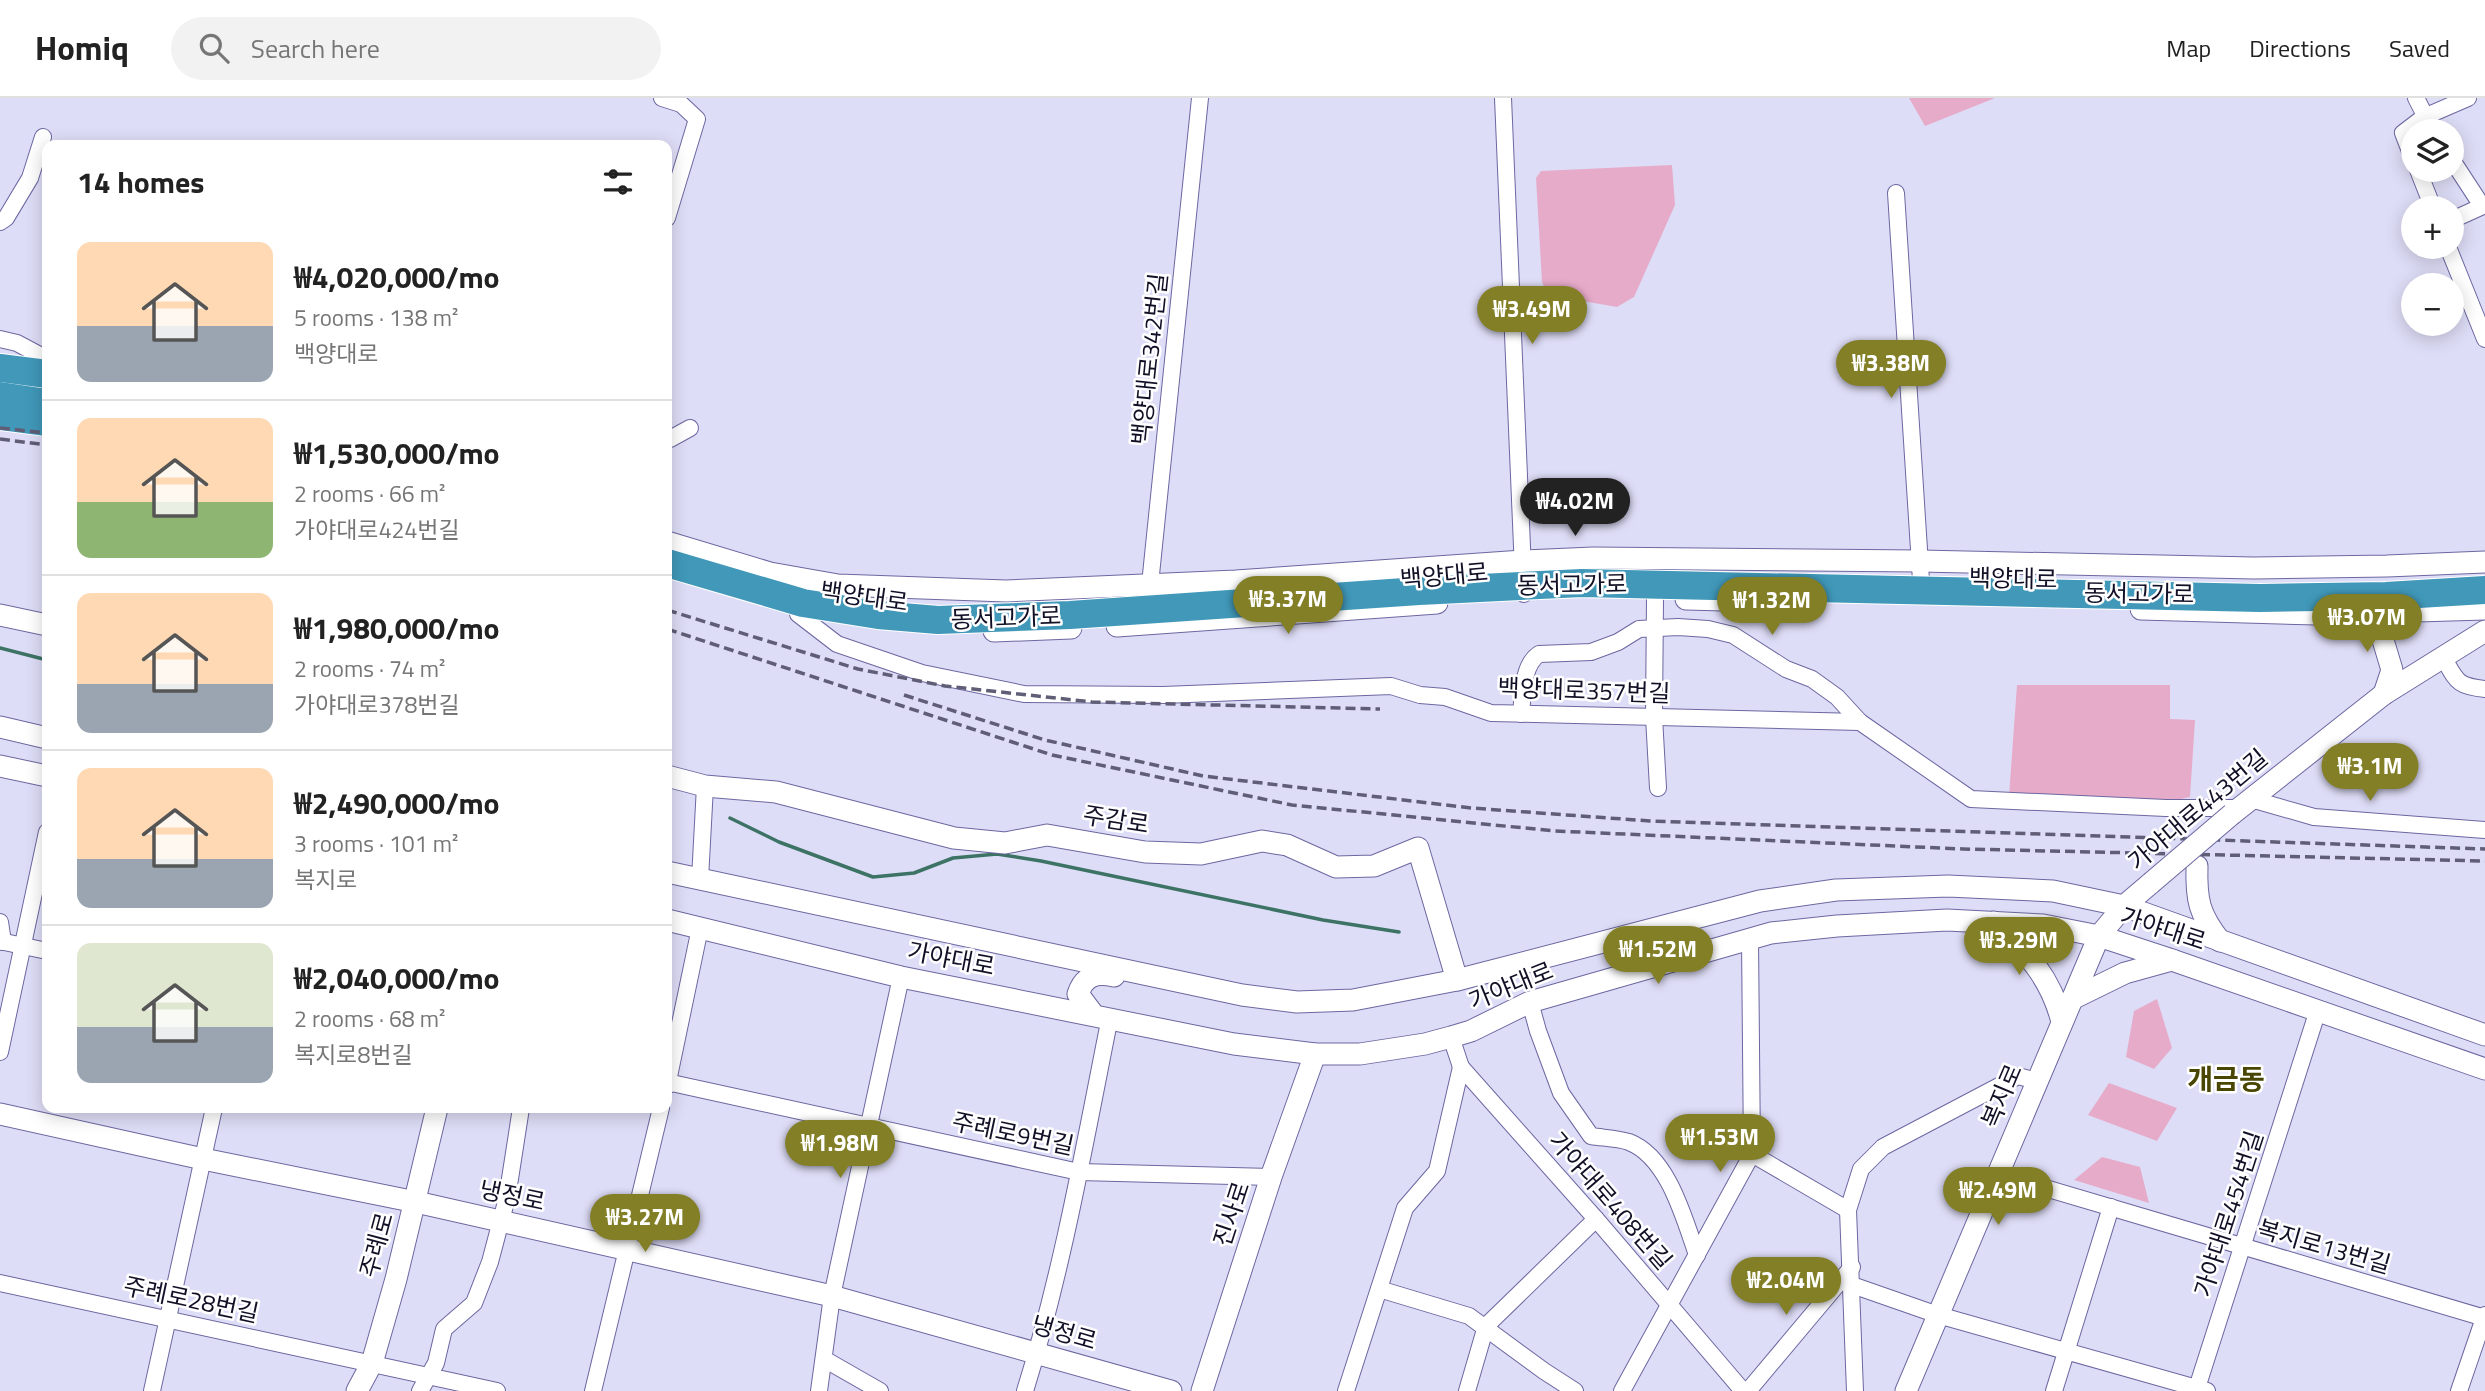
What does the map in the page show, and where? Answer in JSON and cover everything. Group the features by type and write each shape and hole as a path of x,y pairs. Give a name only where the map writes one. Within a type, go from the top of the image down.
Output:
{"highway":[{"path":"0,368 42,373"},
{"path":"0,380 42,385"},
{"path":"0,396 42,402"},
{"path":"0,416 42,421"},
{"name":"동서고가로","path":"672,550 808,589 884,601 935,605 1157,596 1579,567 2259,583 2481,567"},
{"name":"동서고가로","path":"672,564 803,603 878,615 939,620 1070,615 1419,591 1582,583 2260,597 2386,596 2485,590"}],"main road":[{"path":"0,404 42,410"},
{"name":"백양대로","path":"672,544 770,573 838,584 1006,591 1593,558 2254,568 2481,567"},
{"path":"2481,567 2485,610 2483,632"},
{"name":"백양대로","path":"672,577 798,614 886,629 947,633 1035,631 1334,612 1524,596 2236,613 2485,610"},
{"path":"2370,613 2380,629 2392,670 2384,694"},
{"path":"0,615 42,624"},
{"name":"가야대로443번길","path":"2124,906 2240,807 2384,694 2483,632"},
{"path":"0,727 42,736"},
{"path":"0,766 42,775"},
{"name":"주감로","path":"672,777 705,786 776,792 954,838 1005,843 1047,835 1145,852 1200,854 1262,841 1287,845 1336,867 1374,866 1418,848 1457,980"},
{"path":"2205,836 2197,866 2196,894 2204,920 2220,941"},
{"name":"가야대로","path":"672,873 1242,995 1297,1002 1353,1000 1457,980 1760,901 1836,890 1948,886 2053,891 2124,906 2485,1035"},
{"name":"복지로","path":"1906,1391 2099,936 2124,906"},
{"name":"가야대로","path":"672,921 901,977 1234,1044 1315,1054 1360,1054 1425,1044 1471,1031 1530,1002 1770,933 1947,920 2043,925 2099,936 2485,1069"},
{"path":"1994,922 2034,961 2056,997 2063,1022"},
{"path":"2072,999 2125,973 2172,960"},
{"path":"1101,1016 1078,994 1089,976 1108,975 1165,985 1185,983"},
{"name":"진사로","path":"1202,1391 1271,1177 1315,1054"},
{"name":"주례로","path":"357,1391 372,1363 416,1202 436,1113"},
{"name":"냉정로","path":"0,1114 416,1202 832,1296 1171,1391"}],"street":[{"path":"662,98 681,104 697,119 672,202"},
{"name":"백양대로342번길","path":"1146,624 1200,98"},
{"path":"1503,98 1524,596"},
{"path":"2416,98 2424,117"},
{"path":"2422,119 2468,98"},
{"path":"0,222 6,218 30,178 42,140"},
{"path":"2464,178 2483,206 2464,215"},
{"path":"1896,193 1922,604"},
{"path":"2453,259 2485,337"},
{"path":"0,339 17,343 42,356"},
{"path":"672,438 690,428"},
{"path":"1655,598 1654,717 1658,788"},
{"name":"백양대로357번길","path":"798,614 837,644 922,673 1024,694 1163,695 1391,685 1420,695 1445,696 1491,713 1860,722"},
{"path":"1521,714 1525,678 1533,658 1539,654 1591,652 1618,642 1639,629 1708,629 1733,635 1786,669 1811,679 1836,696 1860,722 1971,799 2166,808 2240,807 2314,817 2485,830"},
{"path":"2443,657 2454,677 2465,687 2485,689"},
{"path":"699,879 705,786"},
{"path":"0,1052 42,856"},
{"path":"0,922 2,941 42,950"},
{"path":"672,1060 700,928"},
{"path":"1622,1391 1752,1154 1750,939"},
{"path":"819,1391 832,1296 901,977"},
{"path":"1530,1002 1561,1093 1591,1136 1630,1142 1659,1164 1677,1200 1697,1255"},
{"name":"가야대로454번길","path":"2200,1390 2318,1010"},
{"path":"1024,1391 1037,1352 1079,1172 1101,1016"},
{"name":"가야대로408번길","path":"1451,1037 1461,1067 1743,1391"},
{"path":"1346,1391 1405,1208 1437,1171 1461,1067"},
{"path":"1855,1391 1848,1210 1861,1170 1883,1147 2018,1076 2037,1081"},
{"name":"주례로9번길","path":"672,1084 1079,1172 1271,1177"},
{"path":"152,1391 213,1113"},
{"path":"420,1391 436,1363 441,1336 447,1325 470,1308 477,1297 502,1221 520,1113"},
{"path":"593,1391 660,1113"},
{"path":"1752,1154 1848,1210"},
{"name":"복지로13번길","path":"1998,1174 2485,1317"},
{"path":"2054,1391 2110,1207"},
{"path":"1467,1391 1486,1326 1596,1219"},
{"path":"1748,1391 1852,1267"},
{"name":"주례로28번길","path":"0,1283 497,1391"},
{"path":"1852,1285 1938,1315 2200,1390"},
{"path":"1379,1289 1469,1316 1575,1391"},
{"path":"2459,1391 2485,1317"},
{"path":"824,1359 880,1391"}],"shaded area":[{"path":"1909,98 1995,98 1925,126"},
{"path":"1672,165 1675,205 1634,297 1617,307 1548,295 1542,282 1536,178 1541,171"},
{"path":"2017,685 2170,685 2170,719 2195,720 2190,797 2159,804 2009,796"},
{"path":"2157,999 2172,1048 2154,1069 2126,1057 2134,1011"},
{"path":"2109,1083 2177,1108 2157,1141 2088,1115"},
{"path":"2102,1157 2140,1167 2149,1203 2074,1180"}],"waterway":[{"path":"0,648 42,659"},
{"path":"730,818 779,842 873,877 914,873 953,858 997,854 1323,920 1399,932"}],"railway":[{"path":"0,428 42,432"},
{"path":"0,439 42,444"},
{"path":"672,612 858,669 945,686 1092,702 1380,709"},
{"path":"672,631 1052,755 1292,805 1555,831 1963,849 2485,861"},
{"path":"904,695 1045,740 1203,776 1471,808 1650,821 2485,849"}],"district":[{"name":"개금동","path":"2226,1079"}]}
